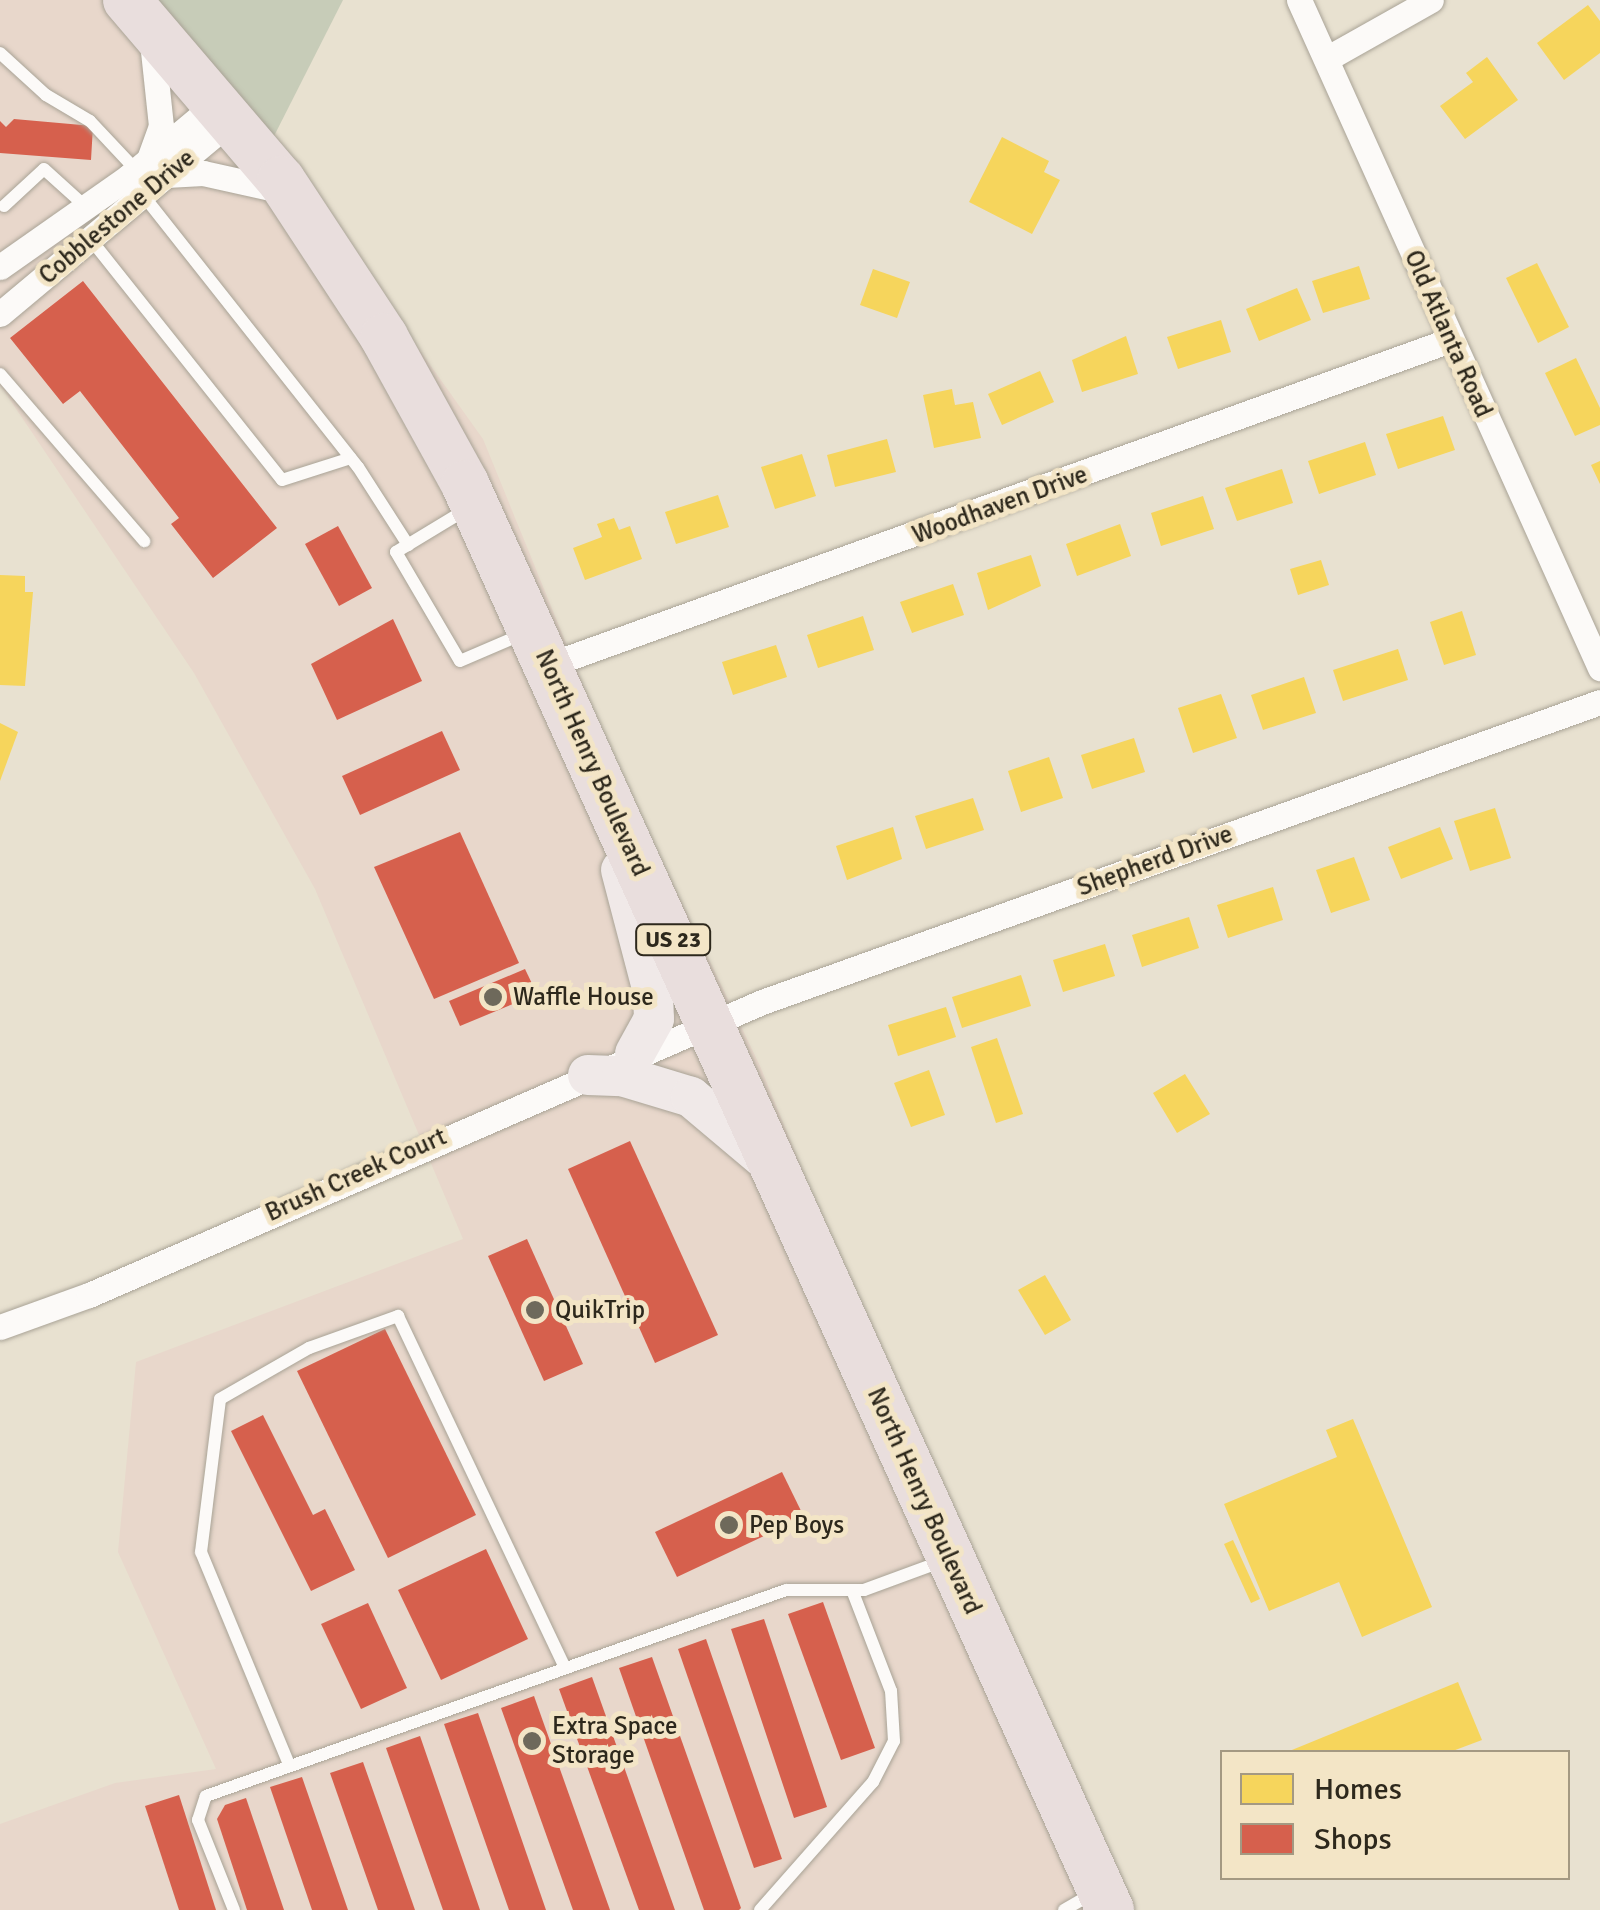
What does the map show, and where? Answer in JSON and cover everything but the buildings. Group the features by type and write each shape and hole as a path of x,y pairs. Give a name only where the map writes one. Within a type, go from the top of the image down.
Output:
{"highway":[{"name":"North Henry Boulevard","path":"137,11 226,110 290,193 384,337 474,504 584,752 712,1022 950,1558 1091,1903"}],"main road":[{"path":"584,752 653,992 654,1020 635,1053"},
{"path":"588,1076 622,1076 690,1097 779,1173"}],"street":[{"name":"Old Atlanta Road","path":"1299,0 1600,668"},
{"path":"1328,58 1432,0"},
{"path":"137,11 162,102 161,126 144,176 204,173 290,193"},
{"name":"Cobblestone Drive","path":"0,267 86,206 144,176 226,110"},
{"name":"Cobblestone Drive","path":"0,314 92,240 144,176"},
{"name":"Woodhaven Drive","path":"540,648 1450,340"},
{"name":"Shepherd Drive","path":"712,1022 1600,702"},
{"name":"Brush Creek Court","path":"0,1327 89,1295 712,1022"}],"lane":[{"path":"0,53 46,96 90,122 144,176 351,458 408,545"},
{"path":"4,206 44,169 86,206"},
{"path":"92,240 282,480 351,458"},
{"path":"0,374 144,542"},
{"path":"474,504 396,552 460,661 540,648"},
{"path":"288,1762 201,1552 220,1400 310,1348 398,1316 564,1666"},
{"path":"234,1910 198,1820 206,1796 288,1762 786,1590 852,1590 950,1558"},
{"path":"760,1910 873,1782 894,1741 892,1691 852,1590"}],"shaded area":[{"path":"0,0 147,0 240,99 483,439 614,761 760,1066 1104,1910 0,1910 0,1824 115,1783 216,1769 118,1552 136,1362 463,1239 315,889 194,673 0,385"}],"green space":[{"path":"147,0 343,0 271,142"}],"place":[{"name":"Waffle House","path":"493,997"},
{"name":"QuikTrip","path":"535,1310"},
{"name":"Pep Boys","path":"729,1525"},
{"name":"Extra Space Storage","path":"532,1741"}]}
